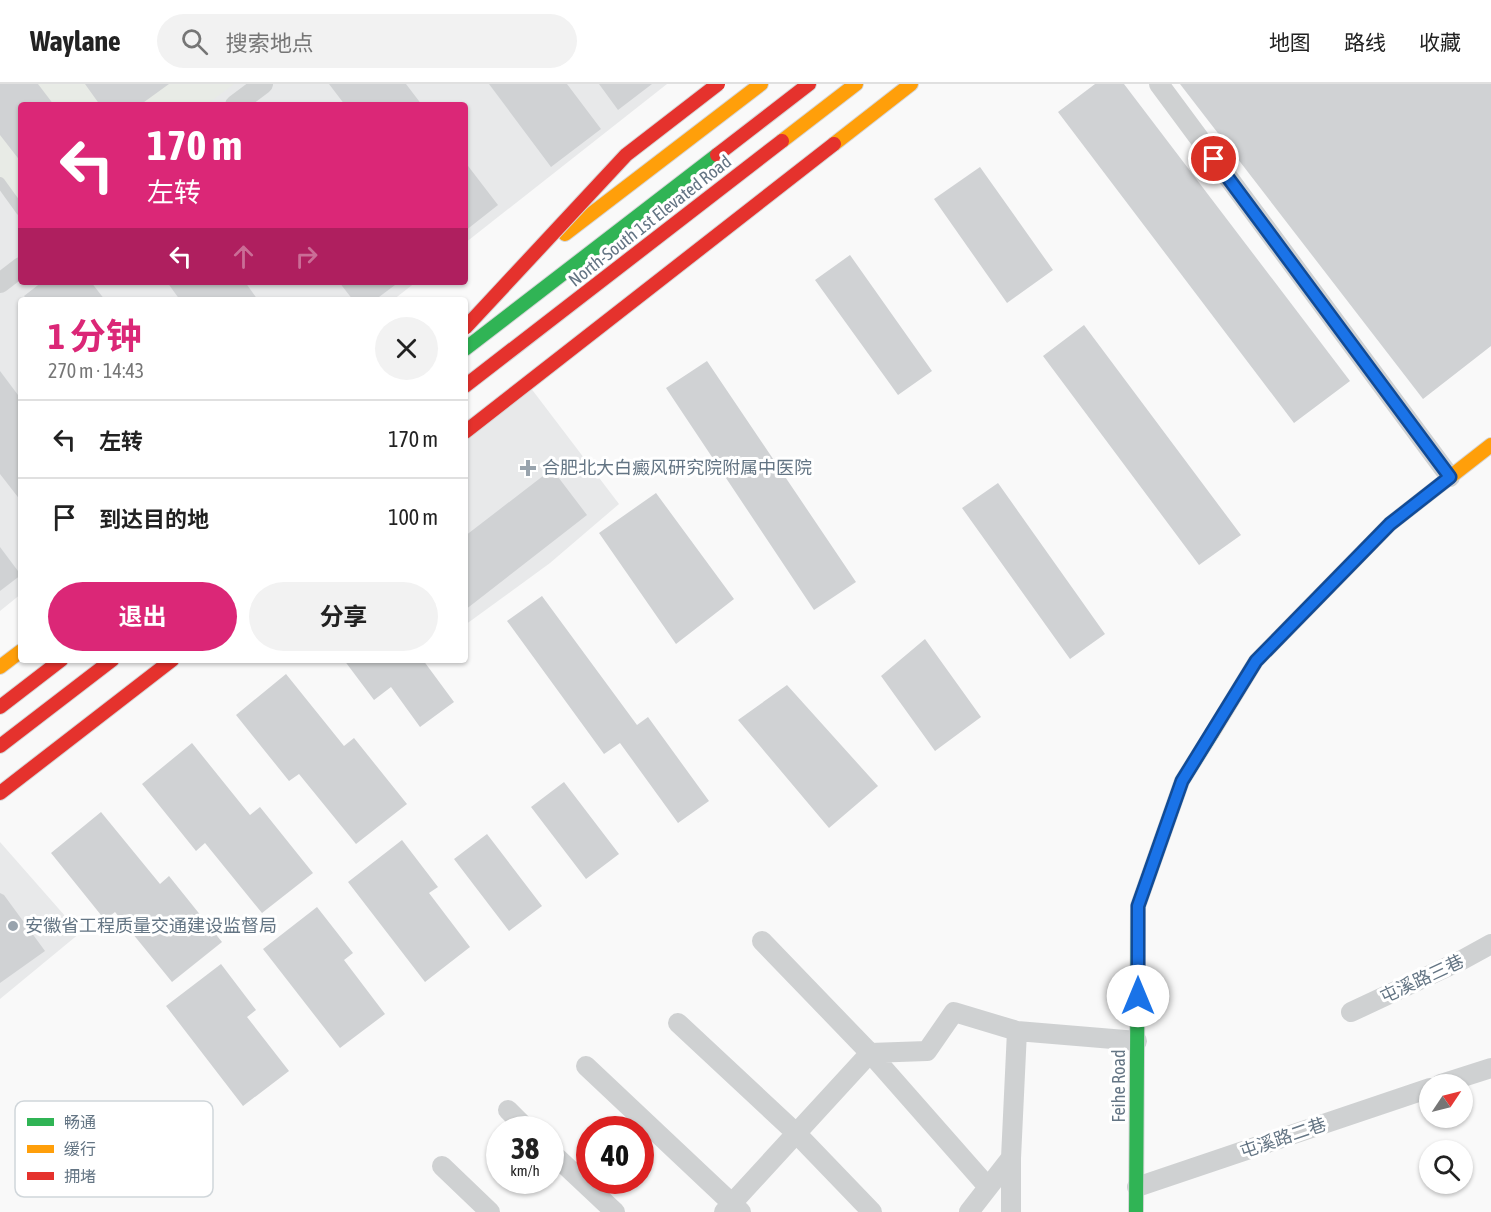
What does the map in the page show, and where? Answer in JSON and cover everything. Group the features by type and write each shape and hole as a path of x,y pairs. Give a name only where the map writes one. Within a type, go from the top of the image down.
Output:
{"main road":[{"path":"468,325 626,155 718,84"},
{"path":"468,309 761,84"},
{"name":"North-South 1st Elevated Road","path":"468,347 809,84"},
{"name":"North-South 1st Elevated Road","path":"468,385 856,84"},
{"path":"648,272 910,84"},
{"path":"468,430 910,84"},
{"name":"Feihe Road","path":"1137,1212 1138,906 1182,781 1256,661 1390,524 1491,445"},
{"path":"0,668 18,653"},
{"path":"0,707 57,663"},
{"path":"0,747 108,663"},
{"path":"0,794 167,663"}],"street":[{"path":"239,102 263,84"},
{"path":"1159,84 1450,477"},
{"path":"0,283 18,269"},
{"path":"762,940 870,1053 988,1187"},
{"name":"屯溪路三巷","path":"1352,1012 1491,944"},
{"path":"586,1066 732,1209 796,1133 870,1053 927,1051 954,1012 1017,1031 1137,1041"},
{"path":"678,1023 796,1133 872,1212"},
{"path":"1011,1212 1017,1031"},
{"path":"1472,1074 1491,1068"},
{"name":"屯溪路二巷","path":"1137,1187 1419,1093"},
{"path":"508,1110 514,1116"},
{"path":"969,1212 1011,1158"},
{"path":"564,1164 615,1212"},
{"path":"442,1166 490,1212"}],"lane":[{"path":"0,182 18,207"}],"shaded area":[{"path":"0,84 667,84 468,241 468,102 18,102 18,285 412,285 397,297 18,297 18,596 0,611"},
{"path":"0,84 234,84 210,102 18,102 18,207 0,183"},
{"name":"合肥北大白癜风研究院附属中医院","path":"527,383 619,504 550,563 468,623 468,430"},
{"path":"0,842 80,933 0,999"}],"building":[{"path":"0,84 38,84 52,102 18,102 18,158 0,135"},
{"path":"85,84 169,84 144,102 98,102"},
{"path":"329,84 406,84 420,102 343,102"},
{"path":"489,84 567,84 601,129 551,167"},
{"path":"599,84 652,84 618,110"},
{"path":"1095,84 1124,84 1350,381 1294,423 1058,112"},
{"path":"1180,84 1491,84 1491,346 1423,399"},
{"path":"468,166 498,205 468,229"},
{"path":"980,167 1053,270 1007,303 934,199"},
{"path":"850,255 932,371 898,395 815,280"},
{"path":"38,285 93,285 103,297 25,297"},
{"path":"169,285 247,285 256,297 178,297"},
{"path":"341,285 395,285 379,297 351,297"},
{"path":"1084,325 1241,535 1199,565 1043,356"},
{"path":"707,361 856,582 814,610 666,388"},
{"path":"0,371 18,395 18,497 0,474"},
{"path":"552,469 587,515 468,608 468,534"},
{"path":"998,483 1105,634 1070,659 962,508"},
{"path":"656,493 734,599 676,644 599,533"},
{"path":"0,547 18,571 18,577 0,591"},
{"path":"542,596 637,725 648,717 709,801 678,823 620,743 604,754 507,621"},
{"path":"925,639 981,717 935,751 881,676"},
{"path":"346,663 425,663 454,702 420,727 391,687 374,700"},
{"path":"286,674 344,746 354,738 407,804 356,844 299,774 289,781 236,715"},
{"path":"787,685 878,786 829,828 738,720"},
{"path":"192,743 250,815 260,807 313,873 262,913 205,843 196,851 142,784"},
{"path":"564,782 619,854 586,879 531,807"},
{"path":"101,812 160,884 169,876 222,942 172,982 115,912 105,920 51,853"},
{"path":"487,834 542,906 509,931 454,859"},
{"path":"402,840 438,887 429,893 470,947 425,982 348,882"},
{"name":"安徽省工程质量交通建设监督局","path":"0,893 4,895 45,951 0,983"},
{"path":"317,907 353,953 344,960 385,1014 340,1048 263,949"},
{"path":"221,964 256,1010 247,1017 289,1071 243,1106 166,1006"}],"traffic: fast":[{"path":"468,347 717,155"},
{"path":"1136,1212 1138,906 1182,781 1212,733"}],"traffic: slow":[{"path":"565,234 761,84"},
{"path":"782,141 856,84"},
{"path":"834,144 911,84"},
{"path":"1212,733 1256,661 1390,524 1491,445"},
{"path":"0,667 18,653"}],"traffic: jam":[{"path":"468,325 626,155 718,84"},
{"path":"717,155 809,84"},
{"path":"468,384 782,141"},
{"path":"468,430 834,144"},
{"path":"0,707 57,663"},
{"path":"0,746 108,663"},
{"path":"0,793 168,663"}],"place":[{"name":"合肥北大白癜风研究院附属中医院","path":"528,468"},
{"name":"安徽省工程质量交通建设监督局","path":"13,926"}],"route":[{"path":"1138,996 1138,906 1182,781 1256,661 1390,524 1450,477 1214,159"}]}
